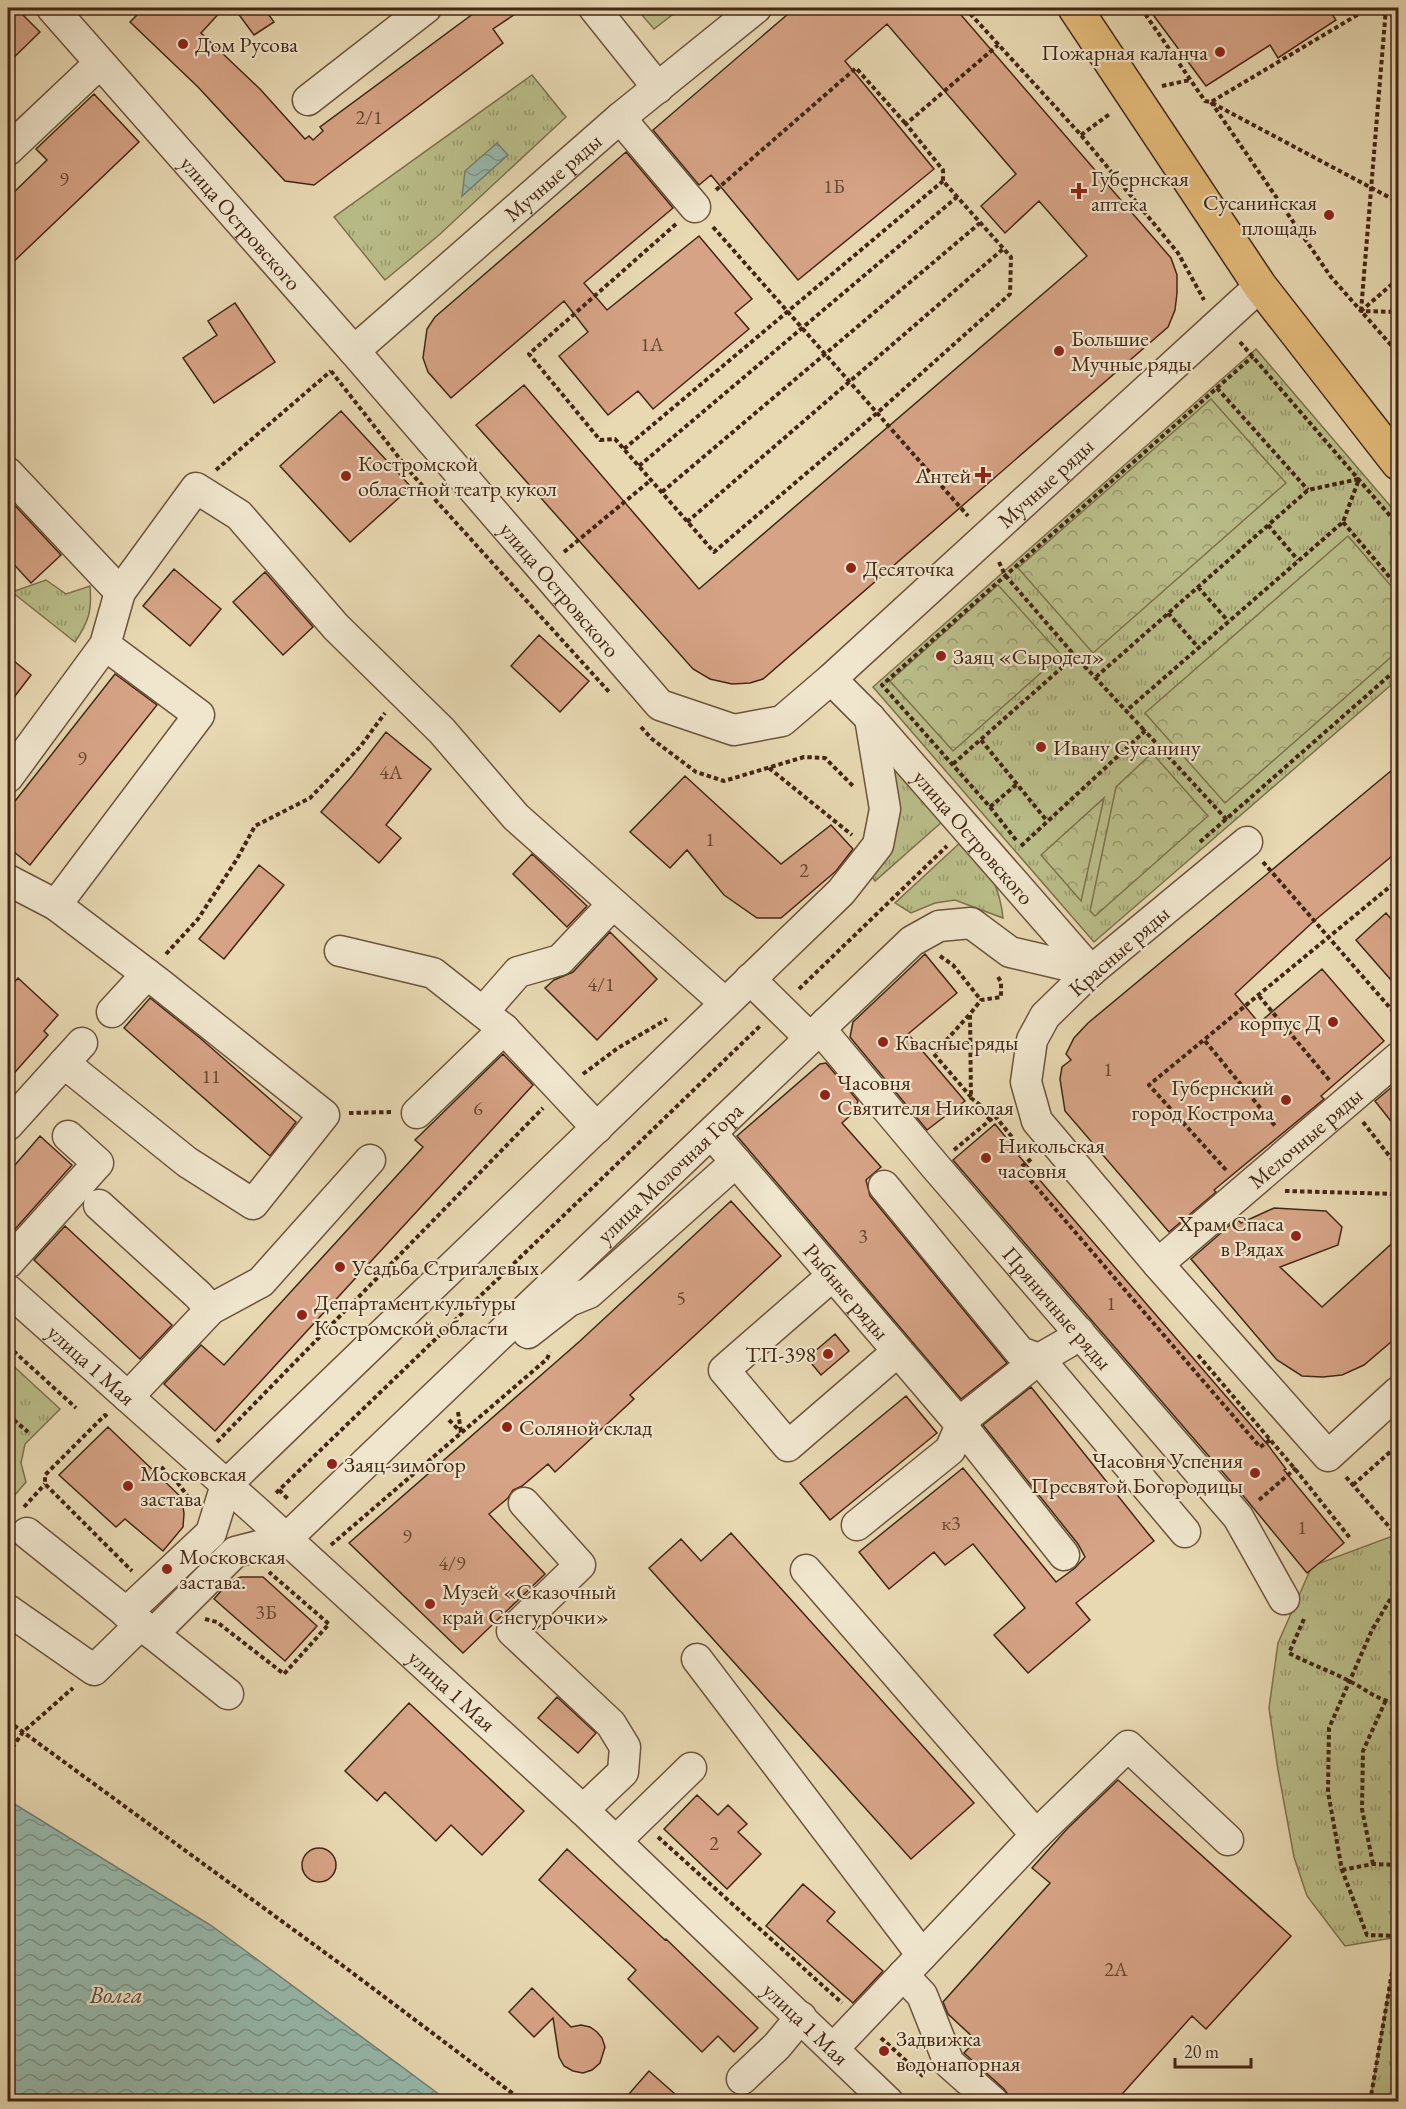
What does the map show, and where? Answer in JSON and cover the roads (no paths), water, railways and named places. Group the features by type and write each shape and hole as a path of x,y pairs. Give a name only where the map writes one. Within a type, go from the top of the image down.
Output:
{"main road":[{"path":"1075,8 1260,286 1398,463"}],"street":[{"name":"улица Островского","path":"52,8 354,351 660,705 734,730 782,721 831,679 870,718 1091,971"},
{"path":"308,100 426,8"},
{"path":"594,8 658,88"},
{"name":"Мучные ряды","path":"354,351 620,118 756,8"},
{"path":"8,150 100,63"},
{"path":"620,118 696,207"},
{"name":"Мучные ряды","path":"831,679 1260,286"},
{"path":"8,473 120,591"},
{"path":"10,766 105,645 120,591 195,488 239,515 336,627 442,732 516,817 725,1003"},
{"path":"56,905 199,715 105,645"},
{"path":"8,1610 94,1670 140,1624 211,1533 226,1485 841,892 878,845 885,809 870,718"},
{"name":"Красные ряды","path":"1158,1264 1037,1121 1026,1082 1032,1040 1045,1016 1091,971 1247,842"},
{"path":"8,880 56,905 147,974 324,1115 253,1204 187,1162 73,1053 8,1125"},
{"path":"417,1113 494,1021 518,972 560,960 613,903"},
{"name":"улица Молочная Гора","path":"286,1539 912,942 939,926 971,923 1010,952 1091,971"},
{"path":"340,951 433,973 494,1021 597,1128"},
{"path":"112,1012 147,974"},
{"path":"750,980 779,1008 818,1031"},
{"name":"Пряничные ряды","path":"818,1031 826,1036 1238,1517 1284,1599"},
{"name":"Мелочные ряды","path":"1158,1264 1398,1059"},
{"name":"Рыбные ряды","path":"712,1134 960,1425 1064,1555"},
{"path":"8,1263 98,1163 68,1136"},
{"path":"116,1406 211,1309 261,1282 370,1160"},
{"path":"463,1370 486,1368 569,1301 589,1293 736,1162"},
{"path":"884,1186 1020,1352 1039,1359 1185,1532"},
{"path":"99,1205 211,1309"},
{"path":"1158,1264 1328,1456 1398,1392"},
{"path":"832,1276 724,1370 788,1446 897,1352"},
{"name":"улица 1 Мая","path":"8,1290 116,1406 226,1485 257,1512 584,1810 888,2102"},
{"path":"856,1525 950,1450 960,1425 971,1413 1039,1359 1068,1343 1079,1332"},
{"path":"524,1503 580,1565 512,1631 611,1724 625,1747 623,1772 584,1810"},
{"path":"27,1533 228,1694"},
{"path":"140,1624 235,1552 286,1539"},
{"path":"806,1570 1036,1835"},
{"path":"697,1659 913,1965 922,1995 949,2063 993,2102"},
{"path":"833,2049 1036,1835 1128,1746 1228,1840"},
{"path":"616,1841 691,1768"},
{"path":"742,2079 777,2046 801,2018"}],"water":[{"path":"497,143 508,155 462,196 465,171"},
{"name":"Волга","path":"8,1800 212,1926 448,2101 8,2101"}],"place":[{"name":"Дом Русова","path":"183,44"},
{"name":"Пожарная каланча","path":"1220,52"},
{"name":"Губернская аптека","path":"1079,191"},
{"name":"Сусанинская площадь","path":"1329,215"},
{"name":"Большие Мучные ряды","path":"1059,351"},
{"name":"Антей","path":"983,475"},
{"name":"Костромской областной театр кукол","path":"346,476"},
{"name":"Десяточка","path":"851,568"},
{"name":"Заяц «Сыродел»","path":"941,656"},
{"name":"Ивану Сусанину","path":"1041,747"},
{"name":"корпус Д","path":"1333,1022"},
{"name":"Квасные ряды","path":"883,1042"},
{"name":"Часовня Святителя Николая","path":"825,1095"},
{"name":"Губернский город Кострома","path":"1286,1100"},
{"name":"Никольская часовня","path":"986,1158"},
{"name":"Храм Спаса в Рядах","path":"1296,1236"},
{"name":"Усадьба Стригалевых","path":"340,1267"},
{"name":"Департамент культуры Костромской области","path":"302,1315"},
{"name":"ТП-398","path":"828,1354"},
{"name":"Соляной склад","path":"507,1427"},
{"name":"Заяц-зимогор","path":"332,1464"},
{"name":"Часовня Успения Пресвятой Богородицы","path":"1255,1473"},
{"name":"Московская застава","path":"128,1486"},
{"name":"Московская застава.","path":"167,1569"},
{"name":"Музей «Сказочный край Снегурочки»","path":"430,1604"},
{"name":"Задвижка водонапорная","path":"884,2051"}]}
